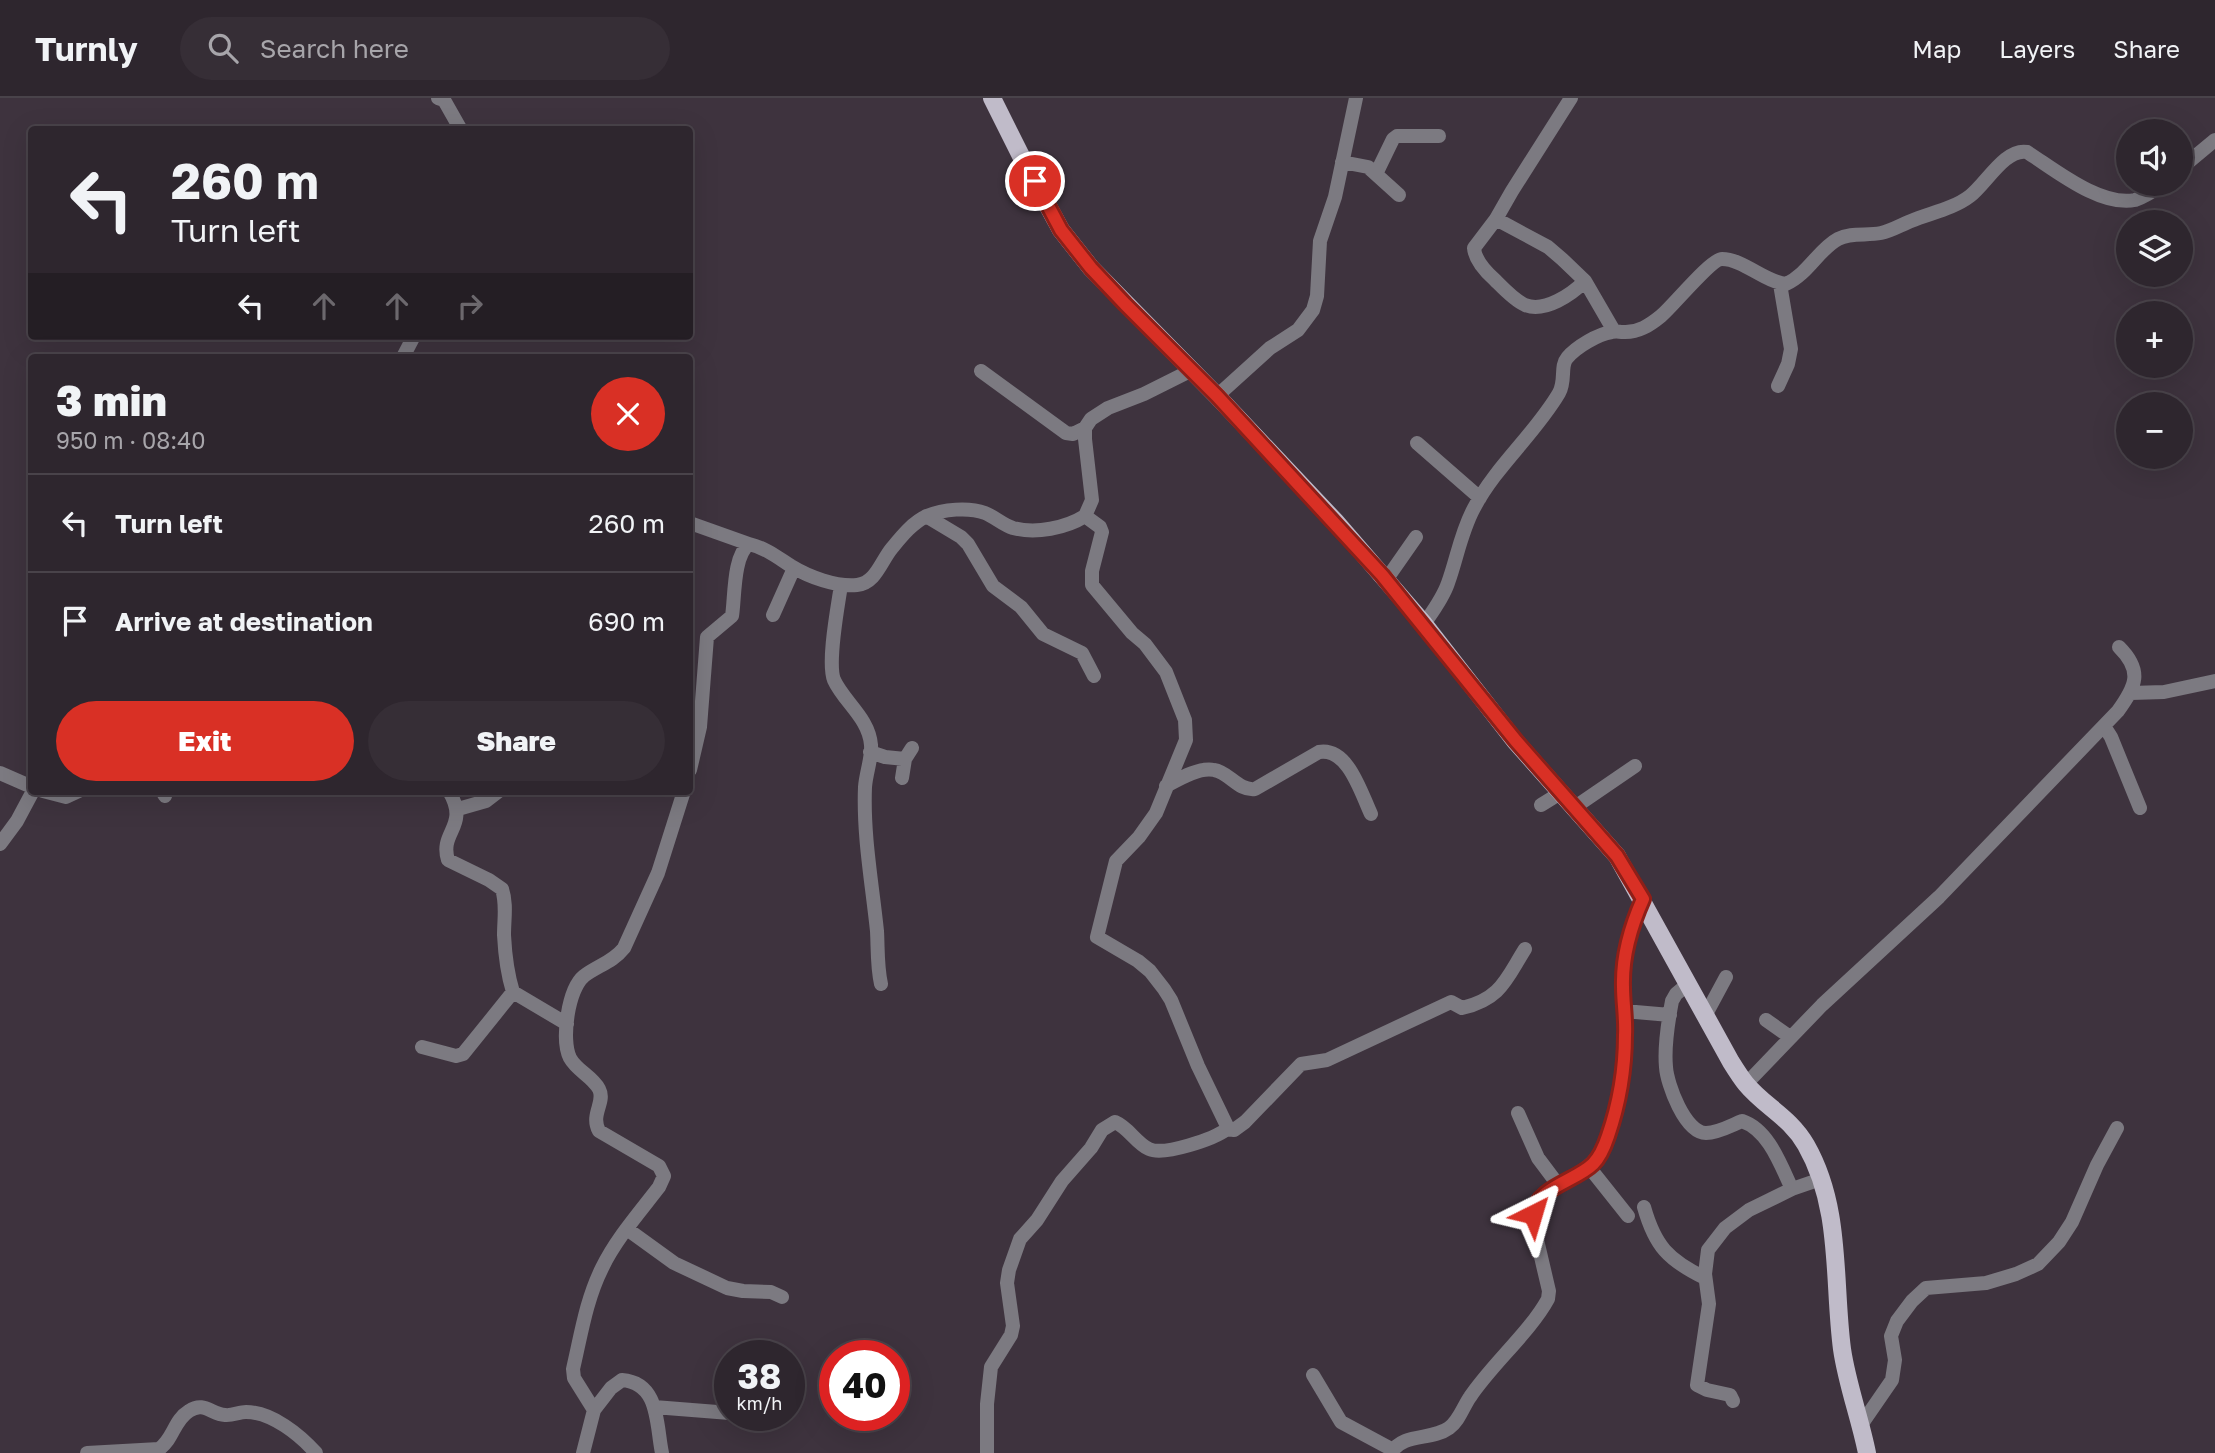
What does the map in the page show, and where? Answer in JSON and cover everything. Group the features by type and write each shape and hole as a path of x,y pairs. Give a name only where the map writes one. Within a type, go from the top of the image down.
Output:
{"main road":[{"path":"992,98 1061,230 1100,277 1233,412 1387,580 1516,741 1617,856 1643,899 1720,1044 1746,1084 1794,1128 1810,1152 1826,1198 1835,1249 1843,1353 1867,1453"}],"street":[{"path":"438,98 444,100 459,126"},
{"path":"1217,396 1270,348 1298,330 1313,310 1317,296 1320,241 1349,162 1356,98"},
{"path":"1572,98 1496,219 1474,248 1474,253 1485,271 1526,305 1535,306 1570,296 1585,281"},
{"path":"1376,174 1397,136 1439,136"},
{"path":"2193,158 2215,139"},
{"path":"1424,624 1445,590 1469,519 1480,498 1560,391 1566,359 1579,348 1614,331 1637,331 1649,325 1713,262 1724,259 1780,284 1786,284 1801,275 1838,239 1888,231 1962,201 2016,152 2027,152 2072,182 2115,199 2135,200 2145,196"},
{"path":"1349,162 1368,167 1399,195"},
{"path":"1496,219 1548,247 1585,281 1614,331"},
{"path":"1778,386 1788,364 1791,349 1780,284"},
{"path":"693,524 770,551 794,568 841,585 865,584 873,577 890,550 926,516 946,511 976,511 1014,528 1069,525 1085,516 1092,500 1086,458 1086,428 1091,419 1100,412 1192,370"},
{"path":"981,371 1066,433 1073,435 1086,428"},
{"path":"1417,443 1480,498"},
{"path":"926,516 961,537 976,555 993,586 1021,607 1043,634 1082,653 1094,676"},
{"path":"1085,516 1100,527 1102,532 1092,571 1092,585 1132,633 1145,644 1166,672 1185,720 1186,740 1156,813 1148,826 1116,861 1097,937 1138,961 1164,989 1227,1129"},
{"path":"1387,580 1416,537"},
{"path":"693,757 700,727 707,637 732,616 741,554 749,544"},
{"path":"773,615 794,568"},
{"path":"841,585 836,616 833,676 860,717 869,739 865,788 867,846 881,984"},
{"path":"1746,1084 1832,995 1939,897 2104,726 2131,693 2135,677 2132,663 2119,647"},
{"path":"2131,693 2164,692 2215,681"},
{"path":"2104,726 2140,808"},
{"path":"1166,786 1196,772 1214,770 1247,789 1255,789 1319,752 1327,751 1344,759 1371,814"},
{"path":"870,752 885,757 909,754 902,778"},
{"path":"1575,807 1635,766"},
{"path":"0,774 28,787"},
{"path":"1542,808 1562,792"},
{"path":"0,844 17,821 29,795"},
{"path":"451,795 458,809 445,850 448,860 502,889 508,976 513,992 567,1024"},
{"path":"458,809 486,801 494,795"},
{"path":"594,1410 574,1378 572,1369 595,1284 609,1255 659,1187 664,1176 659,1166 599,1130 595,1116 601,1095 599,1089 572,1061 567,1051 567,1024 572,996 579,981 619,955 624,948 661,866 683,795"},
{"path":"1313,1375 1340,1422 1392,1451 1403,1441 1441,1432 1450,1427 1479,1385 1546,1302 1549,1291 1533,1219 1534,1209 1549,1192 1589,1167 1604,1145 1619,1095 1625,1042 1623,987 1626,947 1643,899"},
{"path":"987,1453 987,1404 991,1367 1011,1335 1013,1320 1009,1310 1007,1283 1015,1252 1024,1232 1037,1220 1102,1130 1115,1122 1154,1151 1211,1138 1227,1129 1234,1130 1301,1064 1327,1060 1451,1002 1462,1008 1492,996 1500,991 1525,949"},
{"path":"1705,1016 1726,977"},
{"path":"1688,985 1674,997 1665,1064 1684,1116 1695,1128 1707,1133 1742,1121 1755,1127 1778,1159 1792,1189"},
{"path":"422,1047 456,1056 463,1054 513,992"},
{"path":"1624,1012 1670,1015"},
{"path":"1766,1020 1790,1037"},
{"path":"1517,1113 1549,1192"},
{"path":"1861,1425 1892,1380 1895,1360 1891,1336 1919,1293 1933,1287 1986,1283 2038,1264 2059,1242 2072,1222 2117,1128"},
{"path":"1589,1167 1628,1216"},
{"path":"1733,1401 1730,1395 1707,1390 1697,1384 1709,1304 1705,1278 1708,1250 1725,1228 1749,1210 1792,1189 1821,1180"},
{"path":"1644,1207 1651,1230 1662,1249 1684,1267 1705,1278"},
{"path":"627,1229 674,1263 727,1288 771,1292 782,1297"},
{"path":"583,1453 594,1410 611,1388 622,1380 638,1384 651,1396 662,1453"},
{"path":"87,1453 159,1449 164,1446 185,1413 195,1407 226,1415 245,1412 271,1418 316,1453"},
{"path":"654,1407 714,1412"}],"route":[{"path":"1035,181 1061,230 1091,268 1335,521 1424,624 1516,741 1617,856 1643,899 1626,947 1623,987 1625,1042 1619,1095 1608,1136 1591,1166 1539,1200 1533,1214"}]}
